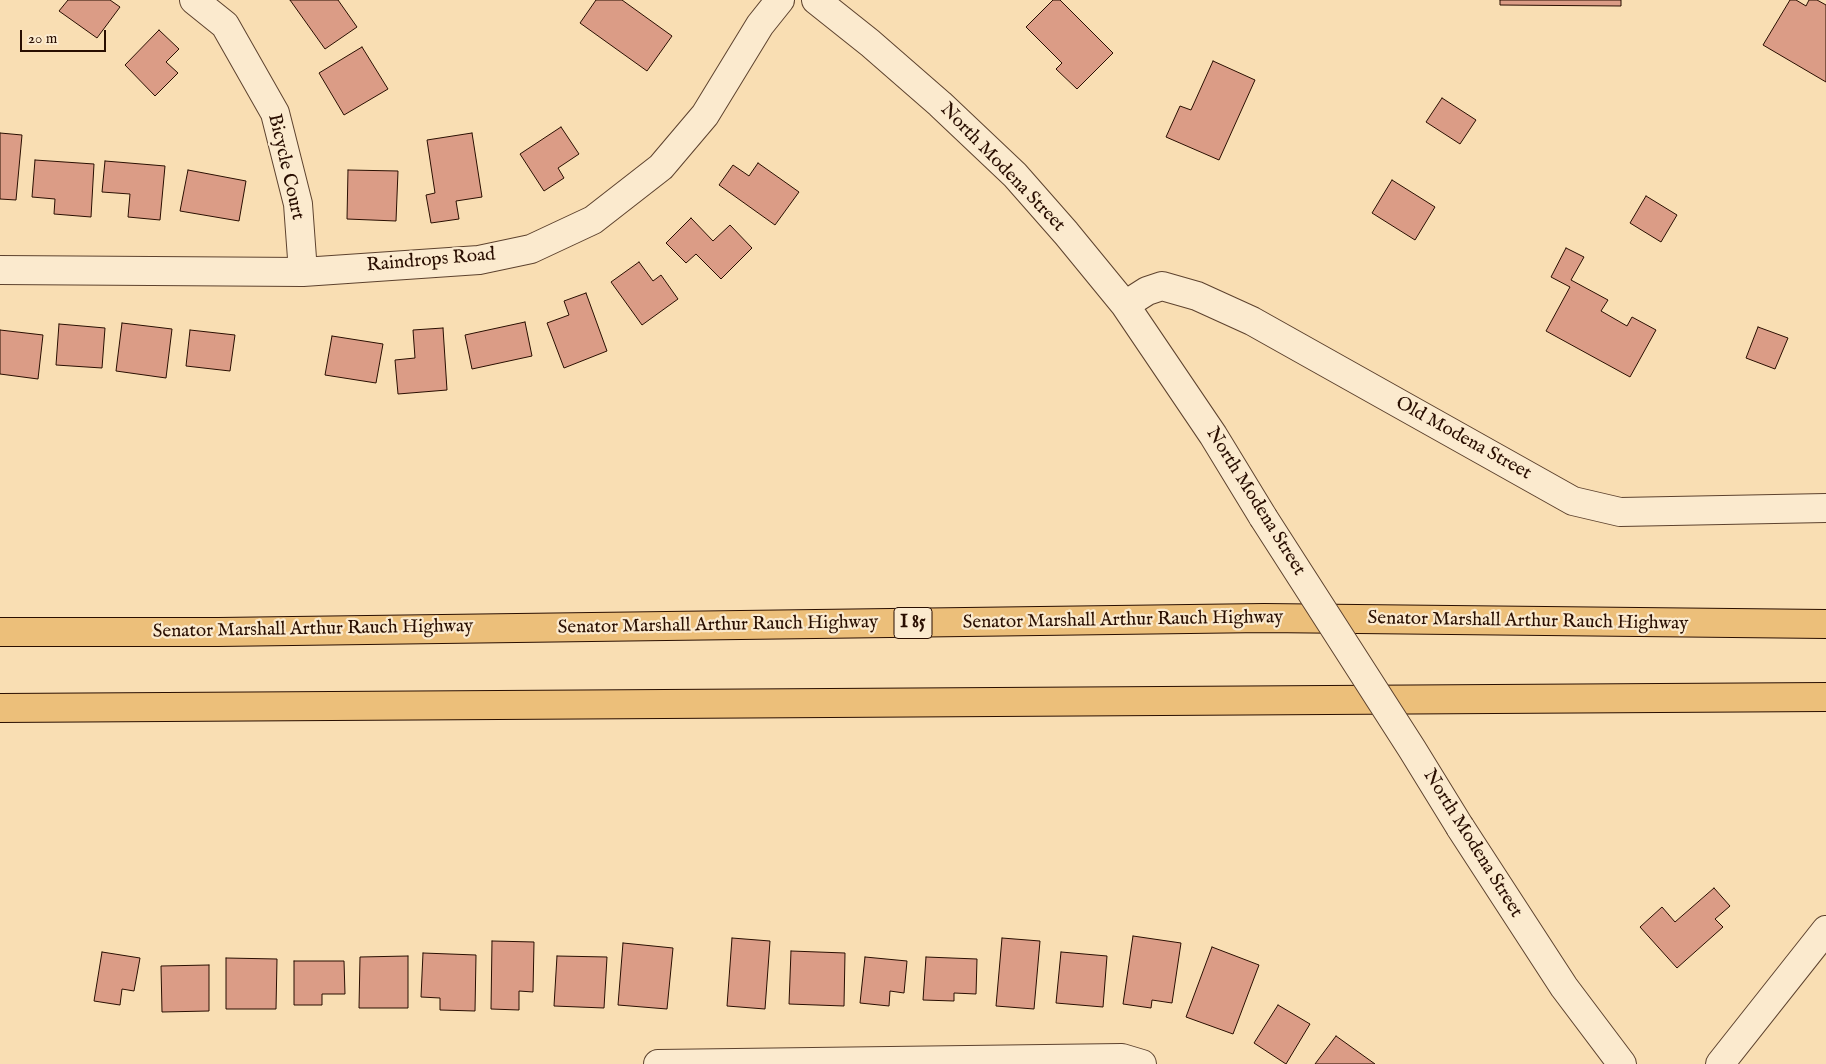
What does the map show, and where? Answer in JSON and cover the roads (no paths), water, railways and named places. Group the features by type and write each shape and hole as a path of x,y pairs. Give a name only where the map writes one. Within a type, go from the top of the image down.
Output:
{"highway":[{"name":"Senator Marshall Arthur Rauch Highway","path":"0,632 218,632 1264,618 1826,624"},
{"path":"0,708 1826,697"}],"street":[{"name":"Bicycle Court","path":"194,0 226,25 275,113 298,204 303,272"},
{"name":"Raindrops Road","path":"0,270 303,272 479,260 530,249 593,220 661,167 705,115 760,25 780,0"},
{"name":"North Modena Street","path":"816,0 940,104 1015,175 1125,305 1213,435 1460,827 1564,987 1622,1064"},
{"name":"Old Modena Street","path":"1125,305 1147,292 1162,286 1197,296 1252,321 1573,501 1620,512 1826,508"},
{"path":"1720,1064 1826,930"},
{"path":"658,1064 932,1062 1122,1058 1142,1064"}]}
